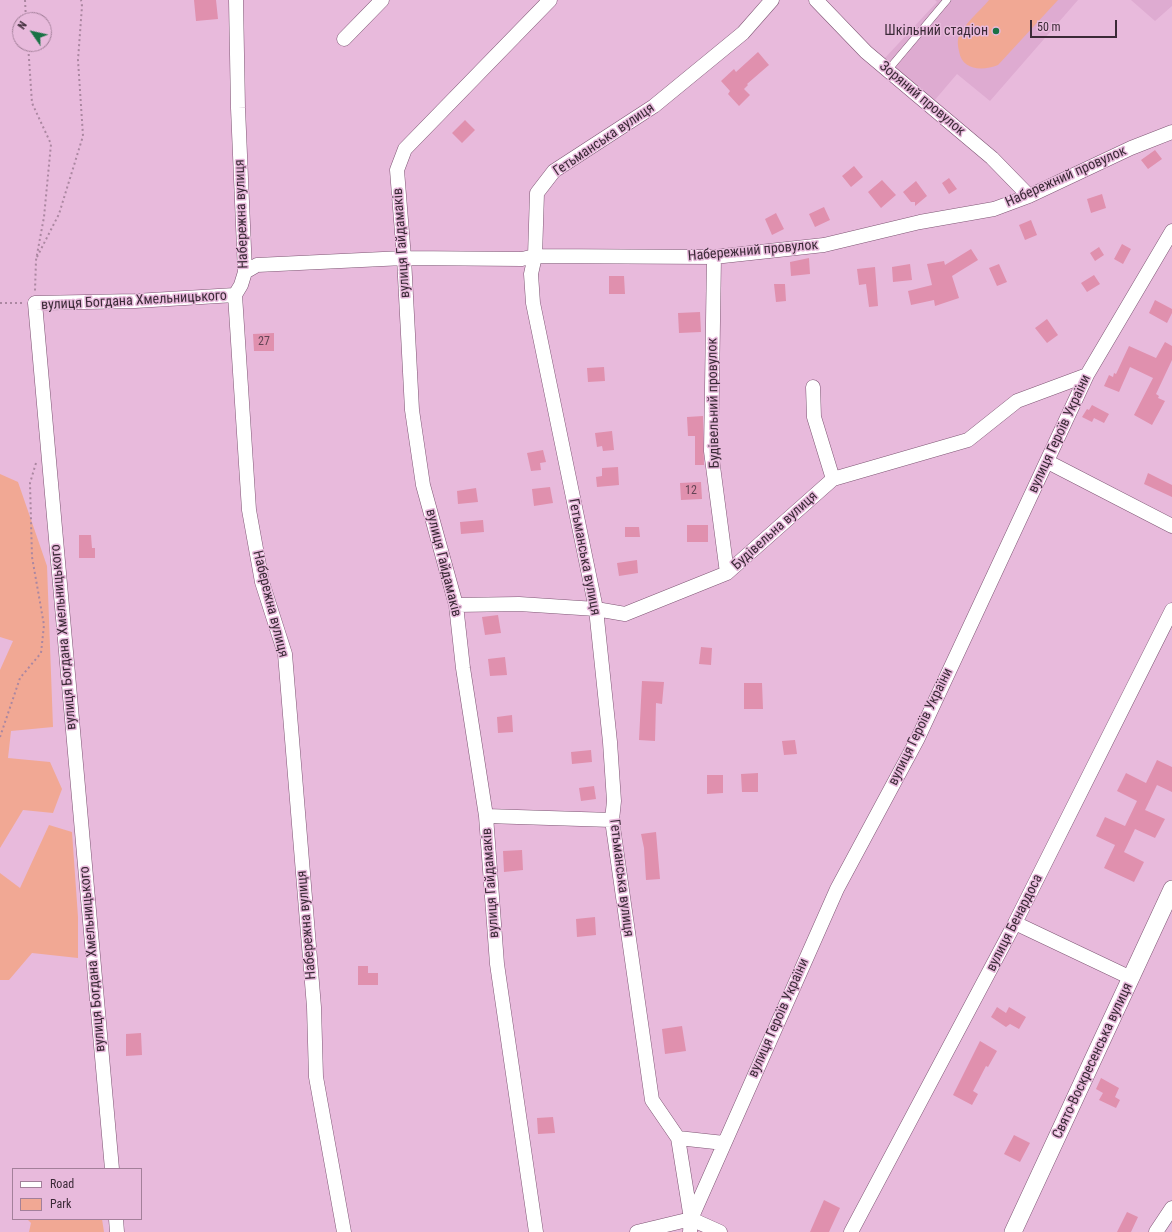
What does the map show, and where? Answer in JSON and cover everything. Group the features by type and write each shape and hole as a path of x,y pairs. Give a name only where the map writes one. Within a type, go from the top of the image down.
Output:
{"street":[{"name":"Набережна вулиця","path":"236,0 238,108 245,272 241,285 235,295 249,510 262,582 285,654 314,1007 316,1078 344,1232"},
{"path":"344,39 382,0"},
{"name":"вулиця Гайдамаків","path":"536,1232 497,964 486,816 463,668 456,605 423,484 412,410 404,258 397,170 405,149 550,0"},
{"name":"Гетьманська вулиця","path":"690,1225 678,1138 652,1100 612,820 614,802 610,749 596,609 533,303 531,274 535,256 537,193 554,171 654,106 743,32 772,0"},
{"name":"Зоряний провулок","path":"816,0 866,52 992,158 1029,196"},
{"name":"Набережний провулок","path":"245,272 257,265 404,258 522,259 535,256 714,257 824,245 920,222 994,209 1029,196 1131,148 1172,132"},
{"name":"вулиця Героїв України","path":"690,1225 724,1143 837,889 917,740 982,598 1048,462 1087,375 1172,231"},
{"name":"Будівельний провулок","path":"714,257 711,451 727,573"},
{"name":"вулиця Богдана Хмельницького","path":"112,1168 35,303 135,301 235,295"},
{"name":"Будівельна вулиця","path":"456,605 519,604 596,609 625,614 727,573 833,478 968,440 1017,401 1087,375"},
{"path":"813,387 814,417 833,478"},
{"path":"1048,462 1172,526"},
{"name":"вулиця Бенардоса","path":"851,1232 1015,923 1172,610"},
{"path":"486,816 612,820"},
{"name":"Свято-Воскресенська вулиця","path":"1013,1232 1172,889"},
{"path":"1015,923 1131,978"},
{"path":"678,1138 724,1143"},
{"path":"1156,1232 1172,1208"},
{"path":"116,1220 117,1232"},
{"path":"637,1232 690,1225 720,1232"}],"lane":[{"path":"888,70 947,0"}],"path":[{"path":"25,0 26,12"},
{"path":"36,260 59,214 83,136 78,60 82,6 81,0"},
{"path":"0,303 35,303 36,260 44,217 51,144 32,103 29,52"},
{"path":"0,737 20,678 41,653 44,625 32,550 30,483 37,461"}],"shaded area":[{"path":"935,0 1078,0 990,101 957,74 934,101 884,59 937,2"},
{"path":"1131,0 1172,0 1172,6 1155,21"}],"green space":[{"name":"Шкільний стадіон","path":"989,0 1058,0 998,65 986,68 974,68 969,66 961,58 958,38 965,26"},
{"path":"0,474 18,482 47,566 53,727 11,731 8,758 50,762 62,789 53,813 23,810 0,848 0,670 13,641 0,637"},
{"path":"49,825 72,832 78,917 78,958 32,953 9,980 0,980 0,873 20,888"},
{"path":"28,1220 102,1220 104,1232 29,1232 31,1223"}],"building":[{"path":"194,0 216,0 218,19 196,21"},
{"path":"758,52 769,65 747,84 748,85 744,89 750,95 739,106 728,94 730,91 721,81 734,69 736,72"},
{"path":"465,120 475,130 462,143 452,133"},
{"path":"1155,150 1162,159 1148,169 1141,160"},
{"path":"854,166 863,177 851,187 842,176"},
{"path":"949,178 957,189 949,194 942,183"},
{"path":"882,180 896,195 881,208 868,192"},
{"path":"916,181 927,196 915,206 915,202 911,202 903,192"},
{"path":"1102,194 1106,208 1091,213 1087,199"},
{"path":"824,207 830,220 815,227 809,214"},
{"path":"776,213 784,229 772,235 765,219"},
{"path":"1031,220 1037,235 1025,240 1019,225"},
{"path":"1122,244 1131,249 1123,264 1114,259"},
{"path":"1099,247 1104,255 1095,261 1090,253"},
{"path":"971,249 978,260 952,276 959,298 935,306 934,300 911,305 908,291 932,285 927,264 944,261 945,265"},
{"path":"809,258 810,274 791,276 790,262"},
{"path":"910,264 912,280 893,282 892,267"},
{"path":"999,264 1007,282 997,286 989,268"},
{"path":"875,267 878,306 869,307 866,284 859,285 857,269"},
{"path":"1094,275 1100,284 1087,292 1081,283"},
{"path":"609,276 624,276 625,294 609,294"},
{"path":"774,284 785,284 786,301 776,302"},
{"path":"1155,300 1172,309 1172,313 1167,323 1149,313"},
{"path":"700,312 701,332 679,333 678,313"},
{"path":"1047,319 1058,335 1047,343 1035,328"},
{"path":"274,333 274,351 254,351 253,334"},
{"path":"1165,342 1172,346 1172,360 1156,394 1159,396 1158,398 1165,401 1152,425 1134,415 1153,378 1130,367 1119,392 1104,386 1109,375 1113,377 1114,373 1116,374 1129,346 1156,358"},
{"path":"604,367 605,381 588,382 587,368"},
{"path":"1092,405 1109,414 1104,423 1094,418 1092,422 1082,417 1087,409 1089,410"},
{"path":"703,416 704,465 695,465 695,436 688,436 687,417"},
{"path":"612,431 614,450 603,451 602,446 597,447 595,433"},
{"path":"543,450 546,462 540,463 541,470 531,471 527,453"},
{"path":"618,467 619,485 597,487 596,477 602,476 602,468"},
{"path":"1148,473 1172,485 1172,497 1144,484"},
{"path":"701,482 702,499 681,500 680,483"},
{"path":"550,487 553,503 534,506 532,489"},
{"path":"476,488 478,502 458,504 457,491"},
{"path":"483,520 484,532 461,534 460,522"},
{"path":"687,525 708,525 708,542 687,542"},
{"path":"625,527 639,527 640,537 625,537"},
{"path":"79,535 91,535 92,548 95,548 95,558 79,558"},
{"path":"637,560 638,573 619,576 617,563"},
{"path":"498,615 501,633 485,635 482,617"},
{"path":"701,647 712,648 711,665 699,664"},
{"path":"505,657 507,675 490,676 488,659"},
{"path":"642,681 664,682 662,704 656,703 655,741 639,740"},
{"path":"744,683 762,683 763,709 744,709"},
{"path":"512,715 513,732 498,733 497,717"},
{"path":"795,740 797,754 784,755 782,741"},
{"path":"591,750 592,762 572,764 571,752"},
{"path":"1157,760 1172,767 1172,792 1157,785 1145,810 1165,819 1155,838 1135,829 1124,852 1144,862 1134,882 1104,868 1115,845 1096,836 1105,817 1125,826 1137,801 1117,791 1126,773 1146,783"},
{"path":"758,773 758,792 742,792 741,774"},
{"path":"707,775 723,775 723,793 707,794"},
{"path":"594,786 596,799 581,801 579,788"},
{"path":"656,832 660,879 646,880 644,848 641,834"},
{"path":"522,850 523,870 504,872 503,851"},
{"path":"595,917 596,935 577,937 576,919"},
{"path":"358,966 368,966 368,973 378,973 378,985 358,985"},
{"path":"997,1007 1006,1013 1009,1007 1026,1017 1019,1029 1010,1024 1006,1027 991,1017"},
{"path":"682,1026 686,1051 665,1054 662,1029"},
{"path":"141,1033 142,1055 126,1056 126,1034"},
{"path":"980,1041 997,1051 988,1067 986,1066 973,1091 978,1094 972,1105 953,1095"},
{"path":"1101,1078 1119,1088 1115,1097 1120,1100 1116,1108 1099,1100 1103,1093 1096,1089"},
{"path":"553,1117 555,1133 538,1134 537,1118"},
{"path":"1014,1135 1030,1143 1020,1162 1004,1154"},
{"path":"824,1200 840,1208 829,1232 810,1232"},
{"path":"1127,1212 1138,1217 1131,1232 1117,1232"}],"place":[{"name":"Шкільний стадіон","path":"996,31"}]}
